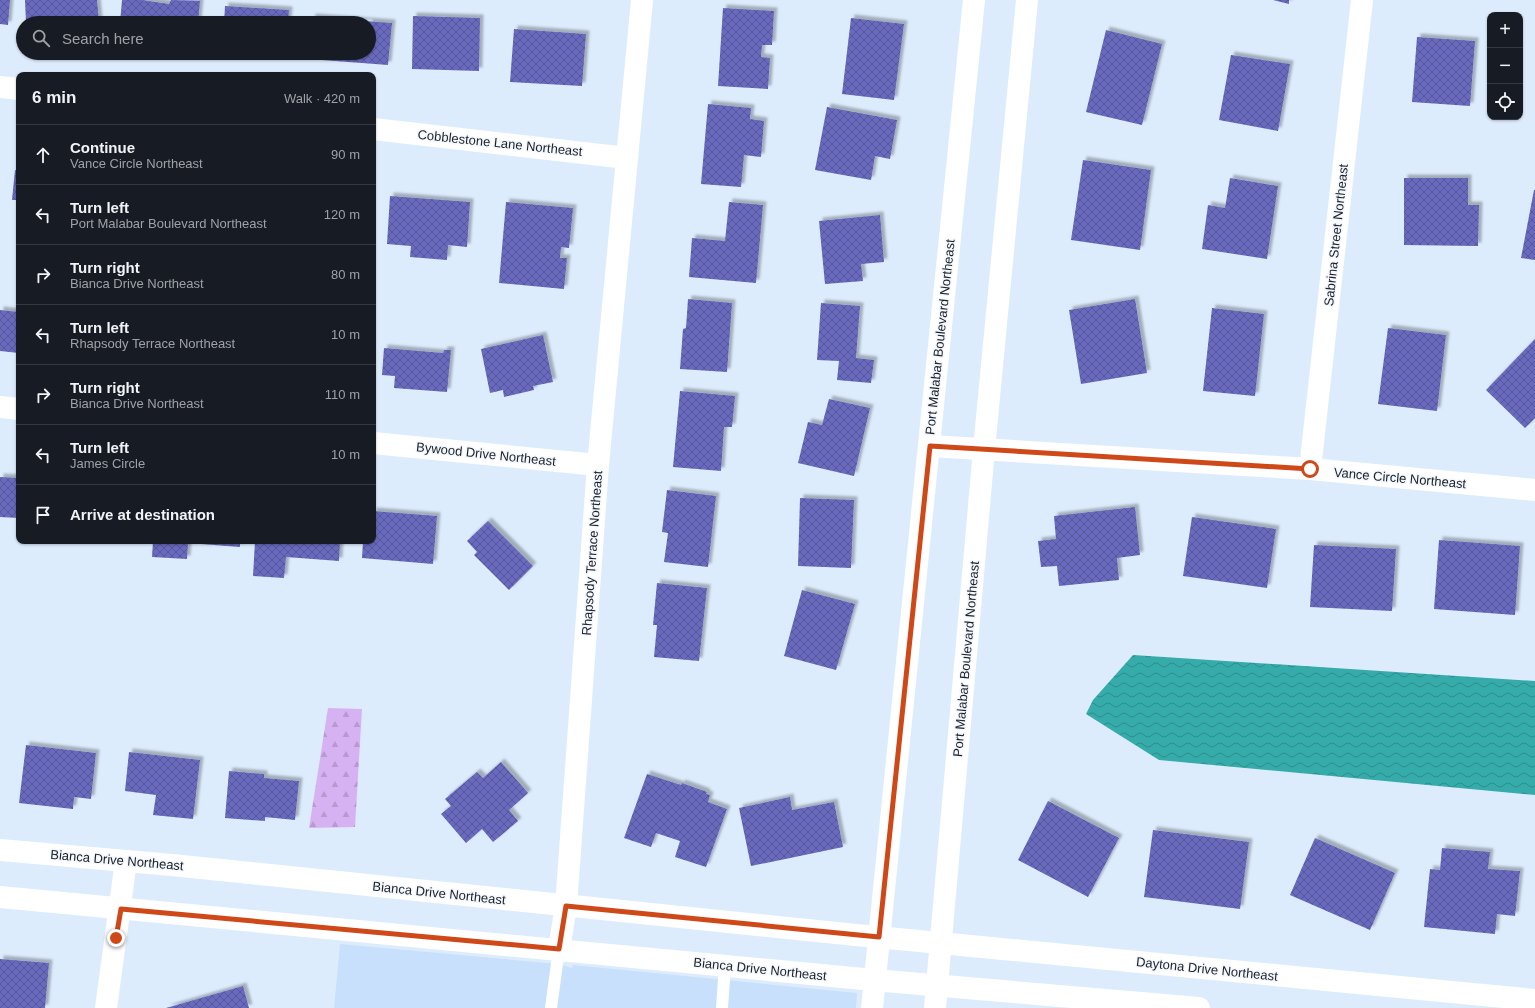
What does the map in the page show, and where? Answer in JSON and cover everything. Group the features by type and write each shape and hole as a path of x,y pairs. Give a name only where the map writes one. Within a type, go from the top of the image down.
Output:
{"street":[{"name":"Rhapsody Terrace Northeast","path":"559,949 566,906 598,465 642,0"},
{"name":"Port Malabar Boulevard Northeast","path":"872,1008 974,0"},
{"name":"Port Malabar Boulevard Northeast","path":"936,1008 984,449 1027,0"},
{"name":"Sabrina Street Northeast","path":"1310,469 1362,0"},
{"path":"0,86 16,89"},
{"name":"Cobblestone Lane Northeast","path":"376,129 627,158"},
{"path":"0,407 16,409"},
{"name":"Bywood Drive Northeast","path":"376,443 598,465"},
{"name":"Vance Circle Northeast","path":"930,446 1310,469 1535,490"},
{"name":"Bianca Drive Northeast","path":"0,850 126,861 879,937"},
{"path":"106,1008 121,909 126,861"},
{"name":"Bianca Drive Northeast","path":"0,897 874,980"},
{"name":"Daytona Drive Northeast","path":"879,937 1535,1000"},
{"path":"874,980 1199,1008"}],"lane":[{"path":"551,1008 559,949"},
{"path":"722,1008 725,965"}],"shaded area":[{"path":"340,944 558,964 572,968 573,965 857,993 856,1008 334,1008"}],"green space":[{"path":"328,708 362,709 355,827 309,828"}],"water":[{"path":"1133,655 1535,681 1535,795 1159,760 1086,714 1093,700"}],"building":[{"path":"0,0 10,0 8,25 0,24"},
{"path":"25,0 97,0 98,16 26,16"},
{"path":"122,0 142,0 169,4 171,0 200,1 199,16 121,16"},
{"path":"1273,0 1289,0 1289,4"},
{"path":"225,6 289,10 289,16 224,16"},
{"path":"723,8 774,11 772,45 762,45 761,57 770,58 768,89 718,86"},
{"path":"413,16 480,18 479,71 412,69"},
{"path":"851,18 904,24 894,100 842,94"},
{"path":"376,22 392,23 388,65 322,60 376,60"},
{"path":"514,29 586,34 582,86 510,82"},
{"path":"1106,30 1162,44 1142,125 1086,112"},
{"path":"1417,37 1475,41 1470,106 1412,102"},
{"path":"1231,55 1290,64 1278,131 1219,120"},
{"path":"708,104 751,108 750,119 764,121 761,157 744,155 741,187 701,184"},
{"path":"827,107 897,120 890,159 875,156 871,180 815,170"},
{"path":"1083,160 1151,170 1140,250 1071,240"},
{"path":"15,170 16,200 12,200"},
{"path":"1230,178 1278,186 1267,259 1202,249 1208,205 1225,208"},
{"path":"1404,178 1468,178 1468,205 1479,205 1478,246 1404,245"},
{"path":"1535,190 1535,260 1521,258"},
{"path":"390,196 470,202 467,247 448,245 447,260 410,257 411,246 387,244"},
{"path":"506,202 573,208 569,248 561,247 560,258 567,258 564,289 499,283"},
{"path":"729,202 763,205 756,283 689,277 692,238 725,241"},
{"path":"880,215 884,262 861,264 863,281 825,284 819,221"},
{"path":"688,299 732,303 727,372 680,369 683,329 686,328"},
{"path":"1135,299 1147,373 1081,384 1069,310"},
{"path":"821,303 860,306 856,358 874,360 871,383 837,380 839,361 817,360"},
{"path":"1212,308 1264,314 1255,396 1203,391"},
{"path":"0,310 16,312 16,353 0,351"},
{"path":"1388,328 1446,335 1437,411 1378,404"},
{"path":"543,335 553,382 533,386 534,390 504,397 503,390 490,393 481,349"},
{"path":"1535,339 1535,418 1525,428 1486,390"},
{"path":"384,348 443,353 444,350 451,350 447,392 394,388 395,376 382,375"},
{"path":"680,391 735,396 732,427 724,427 721,471 673,467"},
{"path":"829,399 870,408 854,476 798,463 808,422 822,425"},
{"path":"0,477 16,478 16,518 0,517"},
{"path":"667,490 716,496 708,567 664,562 668,533 662,532"},
{"path":"800,498 854,500 851,568 798,566"},
{"path":"1135,507 1140,555 1117,558 1119,580 1059,586 1057,566 1041,567 1038,541 1056,539 1054,516"},
{"path":"376,511 437,516 433,564 362,558 363,544 376,544"},
{"path":"1192,517 1276,529 1267,588 1183,576"},
{"path":"488,521 533,566 509,590 474,555 477,552 467,541"},
{"path":"1439,540 1520,546 1515,615 1434,609"},
{"path":"153,544 188,544 187,559 152,557"},
{"path":"201,544 240,544 240,547"},
{"path":"255,544 340,544 339,561 286,557 284,578 253,576"},
{"path":"1314,545 1396,549 1392,611 1310,607"},
{"path":"657,583 707,588 699,661 654,657 657,625 653,625"},
{"path":"802,590 855,604 836,670 784,656"},
{"path":"26,745 96,753 91,799 74,797 73,809 19,803"},
{"path":"129,752 200,760 193,819 153,815 156,795 125,791"},
{"path":"501,762 528,793 509,810 518,821 493,842 482,829 466,843 441,814 451,806 445,799 477,772 483,778"},
{"path":"229,771 264,774 264,778 299,781 295,820 265,817 265,821 225,818"},
{"path":"647,774 681,785 682,783 707,792 706,794 710,795 708,802 727,809 706,867 675,857 680,841 656,833 651,847 624,838"},
{"path":"790,797 792,810 834,802 843,847 751,866 739,808"},
{"path":"1048,801 1119,838 1088,897 1018,860"},
{"path":"1153,830 1249,842 1240,909 1144,897"},
{"path":"1315,838 1395,873 1370,930 1290,895"},
{"path":"1442,848 1490,852 1488,869 1520,871 1515,916 1497,914 1495,934 1424,927 1430,869 1440,870"},
{"path":"0,959 49,963 45,1008 0,1008"},
{"path":"243,986 249,1008 166,1008"}],"route":[{"path":"116,938 121,909 559,949 566,906 879,937 930,446 1310,469"}]}
